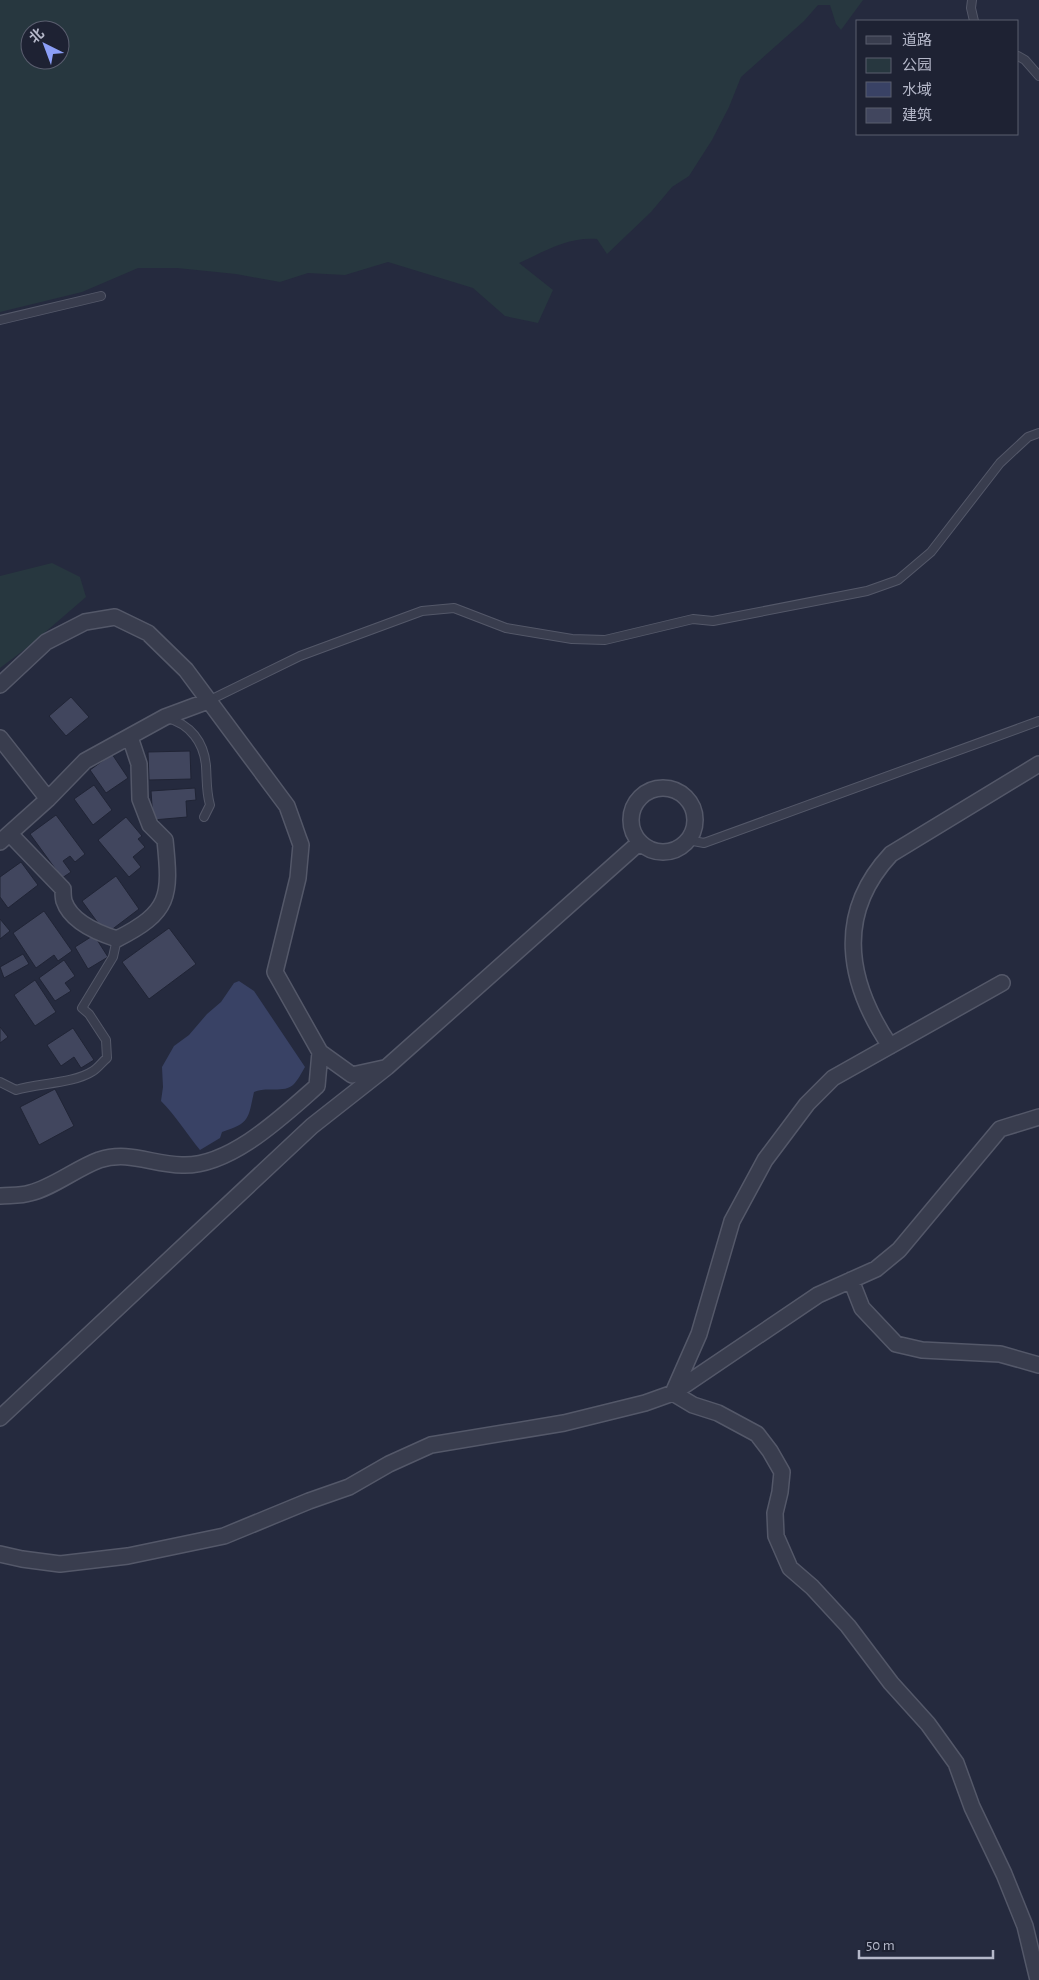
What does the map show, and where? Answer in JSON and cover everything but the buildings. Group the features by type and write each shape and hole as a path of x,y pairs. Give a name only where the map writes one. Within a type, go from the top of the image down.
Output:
{"street":[{"path":"0,684 46,642 85,622 115,617 148,634 186,670 287,806 301,845 298,878 275,972 320,1052 352,1075 387,1067"},
{"path":"130,737 140,764 140,799 150,825 165,840 168,868 165,900 156,913 141,927 118,939 90,928 76,918 64,901 63,889 5,838 48,799 85,761 165,718 208,700"},
{"path":"0,738 48,799"},
{"path":"890,1046 874,1022 857,976 852,941 856,914 877,869 891,854 1039,764"},
{"path":"662,788 682,793 694,810 695,821 693,831 688,840 680,847 669,851 649,848 640,842 634,834 631,824 632,813 636,803 643,795 652,790 662,788"},
{"path":"0,1418 312,1126 387,1067 640,842"},
{"path":"673,1393 699,1334 717,1267 732,1221 765,1160 806,1104 833,1078 1002,983"},
{"path":"0,1196 31,1193 100,1160 132,1156 182,1166 207,1162 242,1146 283,1117 317,1086 320,1052"},
{"path":"0,1554 60,1564 128,1556 224,1536 309,1501 349,1487 389,1464 431,1445 564,1423 646,1403 673,1393 818,1295 876,1269 899,1250 1000,1129 1039,1117"},
{"path":"851,1280 862,1308 896,1344 922,1350 1000,1354 1039,1365"},
{"path":"673,1393 693,1405 718,1413 757,1434 770,1451 782,1472 775,1512 776,1536 790,1568 812,1587 848,1626 891,1683 928,1724 956,1763 972,1807 1004,1874 1025,1926 1038,1980"}],"lane":[{"path":"972,0 971,8 974,20"},
{"path":"1019,57 1025,60 1039,76"},
{"path":"0,320 101,296"},
{"path":"208,700 300,656 422,611 454,608 506,628 572,639 604,640 693,619 713,621 867,591 898,580 931,552 1000,463 1028,437 1039,433"},
{"path":"165,718 188,726 199,741 206,764 206,791 210,804 204,817"},
{"path":"688,840 704,843 1039,720"},
{"path":"0,1082 16,1090 29,1086 53,1084 92,1072 107,1058 106,1040 89,1014 82,1008 112,957 118,939"}],"green space":[{"path":"0,0 863,0 841,30 836,24 830,5 818,5 804,21 741,77 729,107 712,140 689,176 672,187 651,212 607,254 597,239 576,240 557,246 519,263 553,290 538,323 505,316 473,288 388,262 345,275 308,273 280,282 236,274 177,268 138,268 82,292 0,312"},
{"path":"52,563 80,577 86,597 28,647 0,668 0,576"}],"water":[{"path":"239,981 254,991 305,1067 290,1087 254,1092 249,1114 243,1123 222,1132 220,1138 200,1150 161,1101 163,1087 162,1067 174,1046 189,1035 207,1014 221,1002 234,983"}]}
